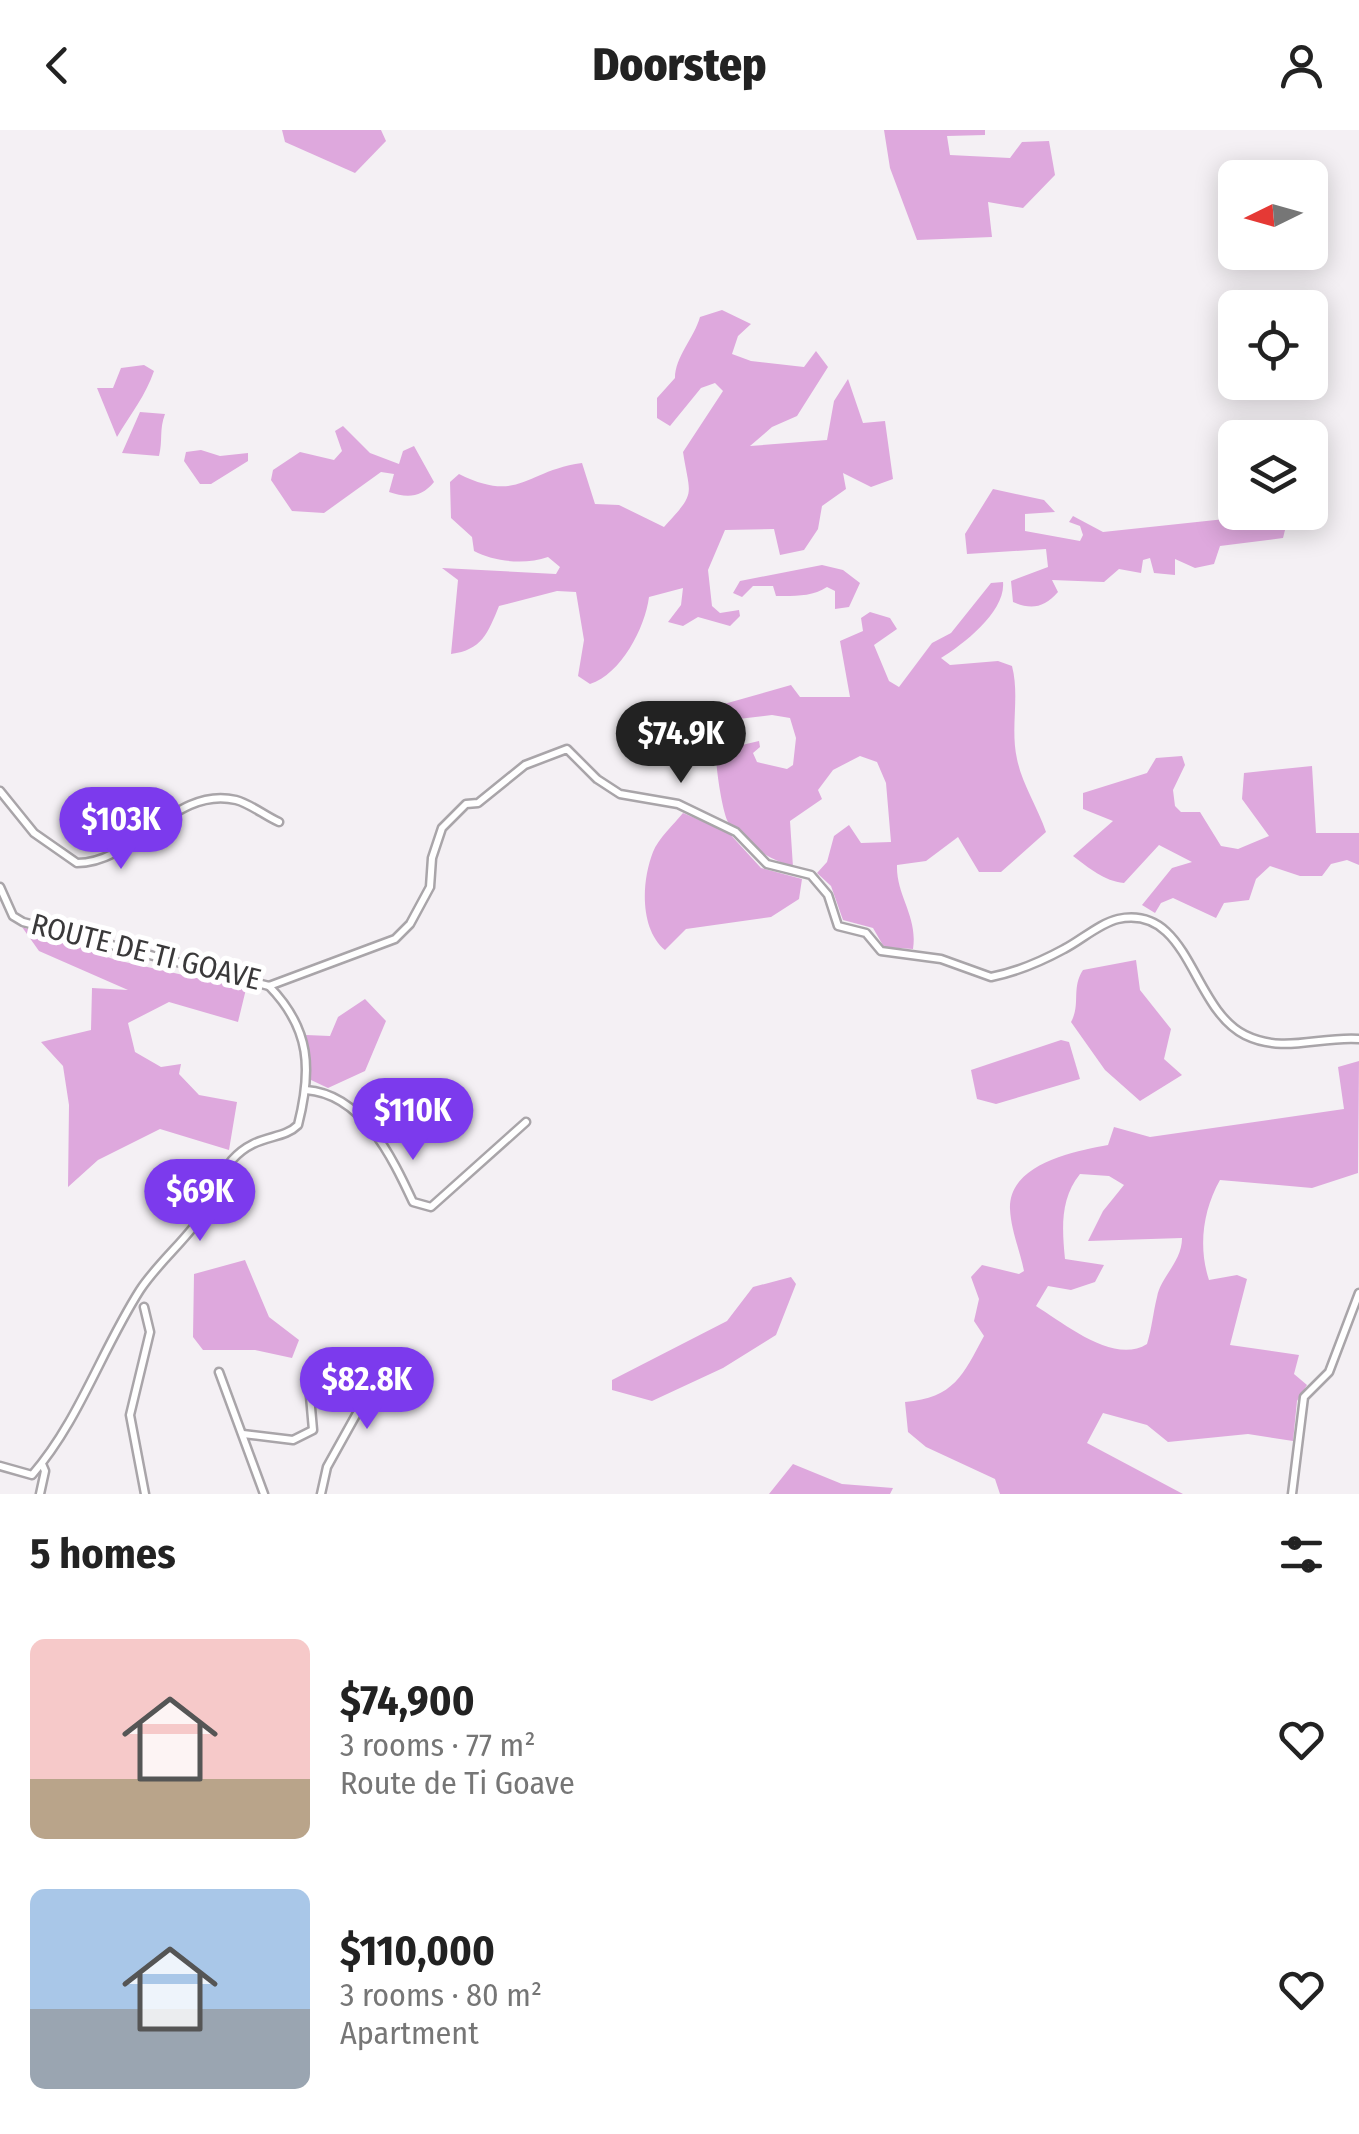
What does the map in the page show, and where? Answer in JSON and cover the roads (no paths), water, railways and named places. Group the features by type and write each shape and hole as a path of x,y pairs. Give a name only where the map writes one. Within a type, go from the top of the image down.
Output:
{"street":[{"name":"ROUTE DE TI GOAVE","path":"0,887 13,916 23,922 269,986 396,939 410,924 430,887 432,858 442,828 466,804 478,803 525,765 567,749 597,780 620,794 678,804 736,832 767,864 811,876 828,895 838,926 866,934 881,950 941,959 992,977 1062,951 1116,920 1152,920 1170,933 1216,1014 1243,1034 1276,1046 1359,1039"},
{"path":"0,791 34,833 77,863 110,858 192,805 242,801 279,822"},
{"path":"0,1466 32,1475 42,1464 68,1430 88,1380 140,1290 208,1207 218,1179 247,1147 265,1136 280,1135 298,1126 306,1090 305,1042 294,1016 269,986"},
{"path":"306,1090 334,1098 371,1127 412,1202 420,1207 431,1206 526,1122"},
{"path":"1292,1494 1304,1397 1329,1372 1359,1293"},
{"path":"144,1307 150,1332 130,1415 145,1494"},
{"path":"321,1494 327,1467 386,1360"},
{"path":"243,1434 293,1440 313,1430 310,1396 362,1361"},
{"path":"219,1372 264,1494"},
{"path":"40,1494 45,1471 42,1464"}]}
